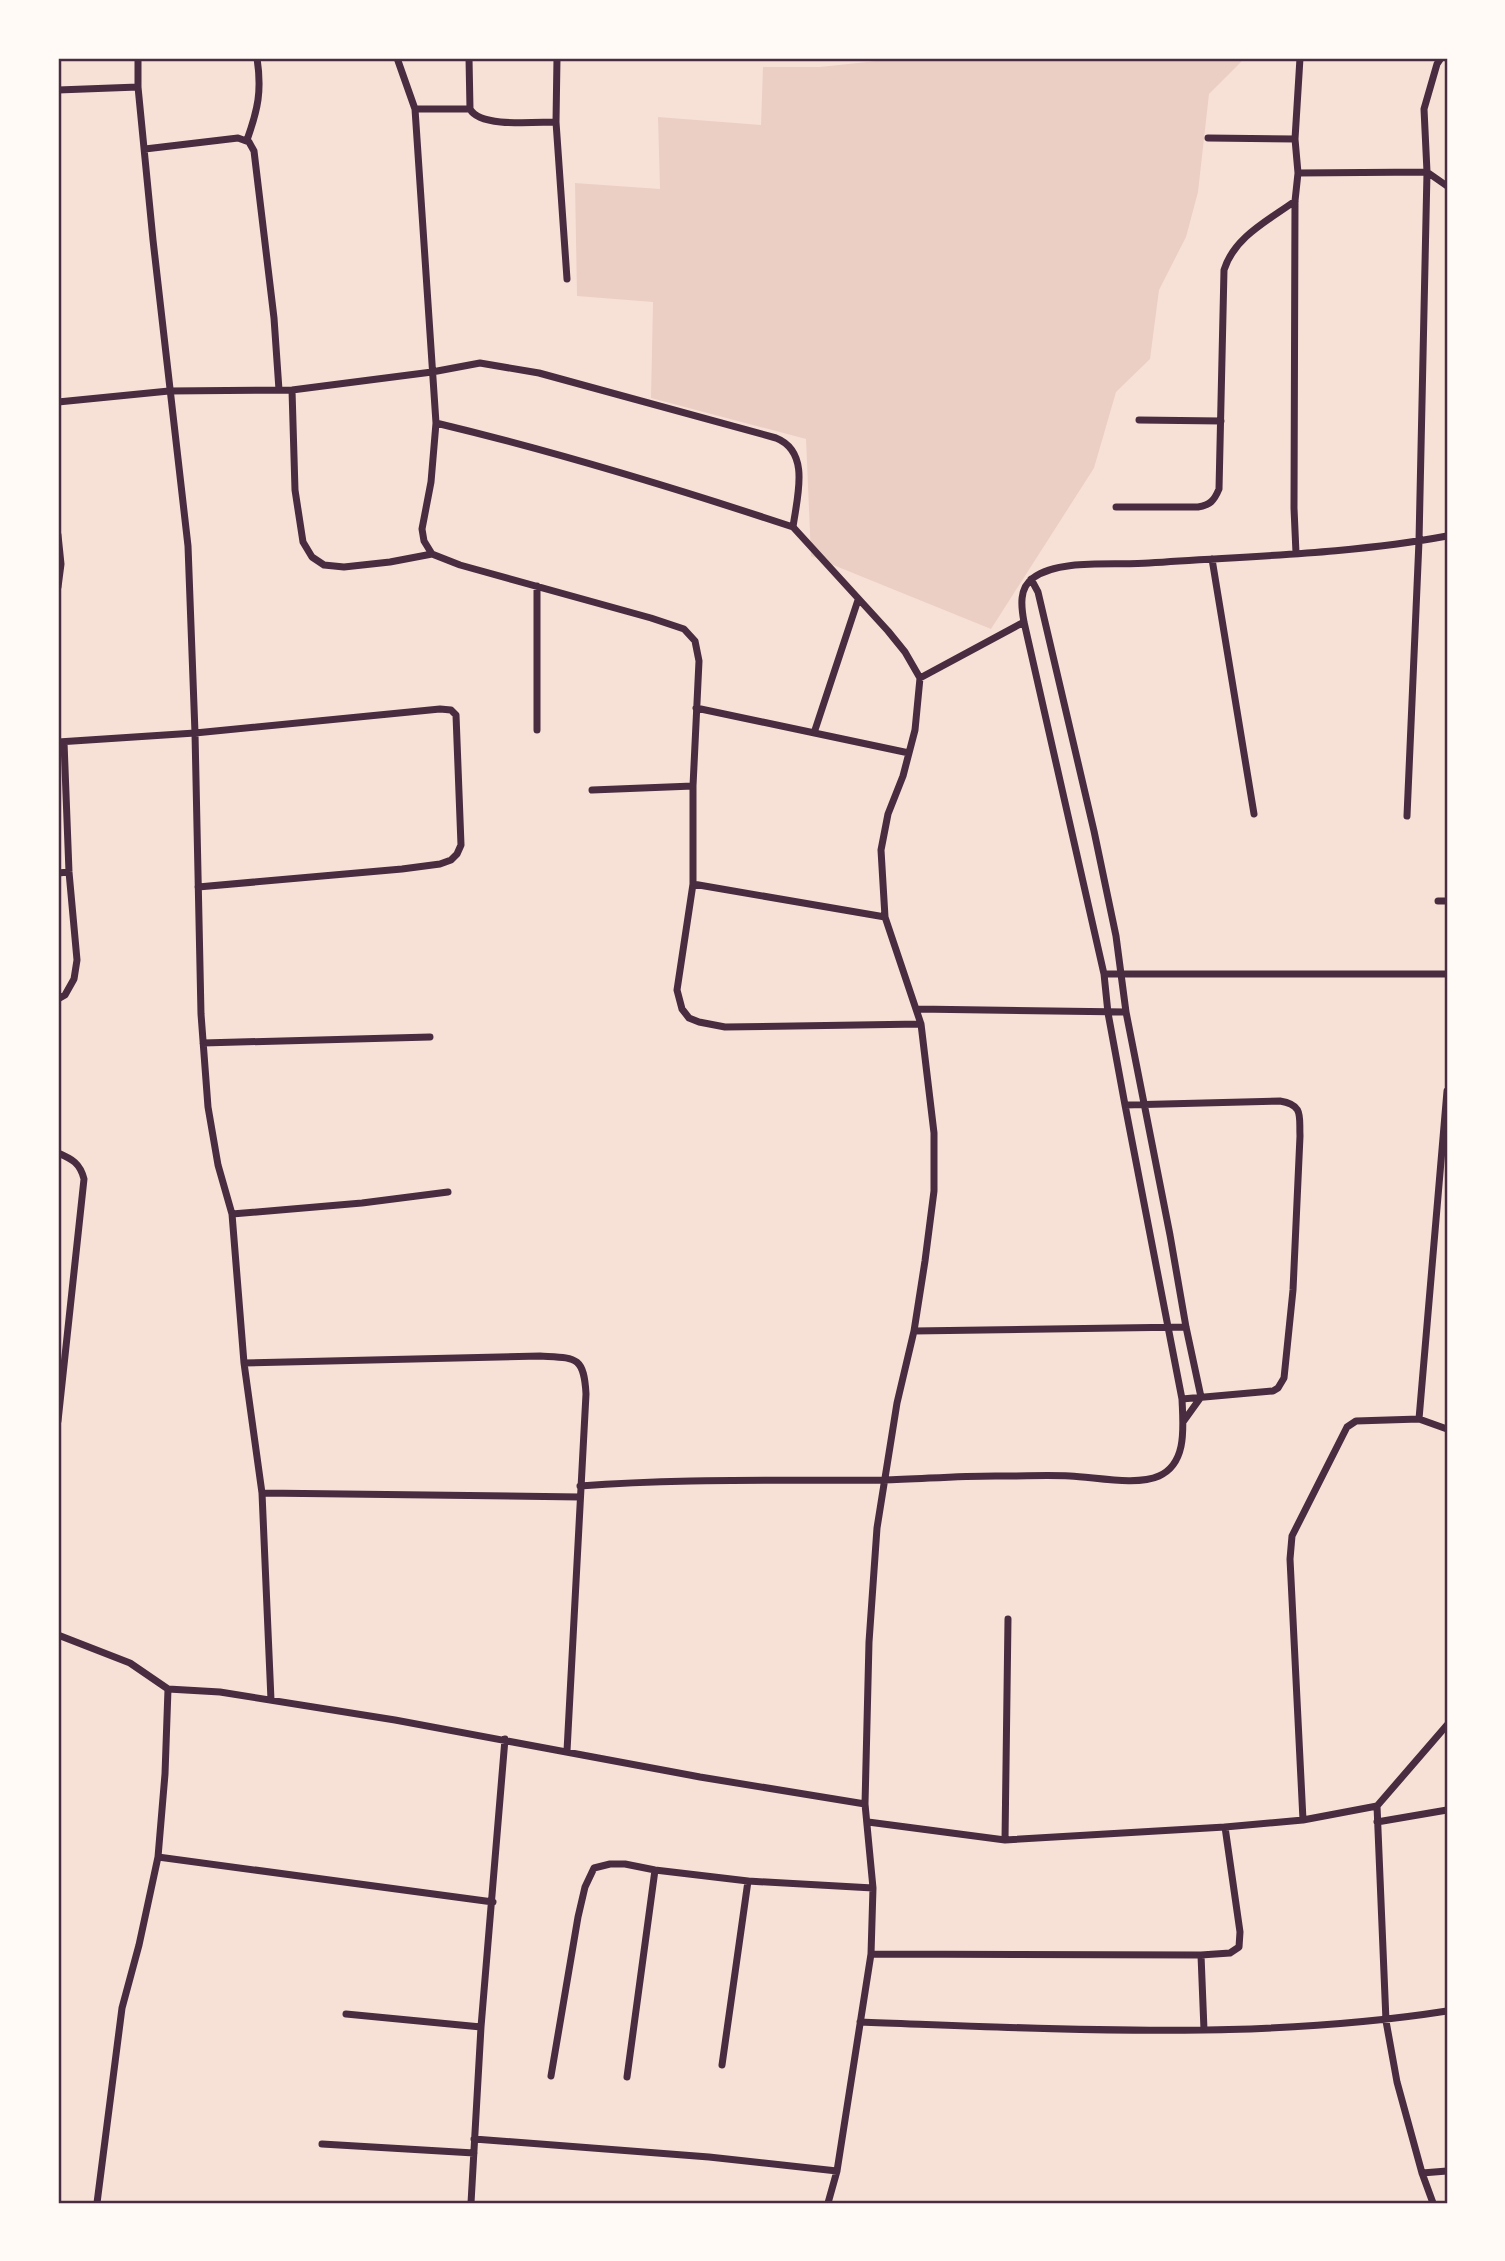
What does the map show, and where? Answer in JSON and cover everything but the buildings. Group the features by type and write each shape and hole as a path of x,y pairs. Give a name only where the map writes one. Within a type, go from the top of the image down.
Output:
{"street":[{"path":"138,58 138,87 169,391 188,545 203,1043 208,1107 218,1165 232,1214 244,1363 262,1493 271,1700"},
{"path":"247,140 258,109 260,80 257,58"},
{"path":"397,58 415,109 436,423 431,482 422,529 424,541 432,554"},
{"path":"469,58 470,109 477,117 485,120 555,122"},
{"path":"556,58 555,122 567,279"},
{"path":"1296,553 1294,508 1298,173 1294,139 1300,58"},
{"path":"1407,816 1419,541 1427,172 1424,109 1441,58"},
{"path":"58,90 138,87"},
{"path":"415,109 470,109"},
{"path":"145,149 238,138 247,140 254,151 274,318 279,390"},
{"path":"1208,138 1294,139"},
{"path":"1298,173 1427,172 1447,186"},
{"path":"1115,507 1209,505 1215,499 1219,489 1223,285 1228,257 1239,242 1296,201"},
{"path":"58,402 169,391 292,390 480,363 506,366 786,442 797,459 799,474 793,527"},
{"path":"292,390 295,490 303,542 312,557 324,565 344,567 432,554 460,565 684,629 695,641 699,662 693,786 693,884 677,990 682,1009 689,1017 699,1023 725,1027 921,1024"},
{"path":"1139,420 1221,421"},
{"path":"436,423 561,455 793,527 905,652 920,678 915,730 888,814 881,850 885,917 921,1024 934,1133 934,1191 914,1331 897,1404 877,1528 869,1642 865,1804 873,1888 870,1954 836,2171 828,2203"},
{"path":"58,536 61,564 58,587"},
{"path":"580,1486 696,1480 884,1480 994,1476 1136,1480 1158,1476 1170,1468 1179,1454 1183,1422 1182,1399 1108,1013 1104,974 1024,622 1021,607 1023,591 1031,579 1041,573 1071,566 1296,553 1447,536"},
{"path":"1212,559 1254,814"},
{"path":"1031,579 1038,592 1094,831 1122,974 1126,1012 1201,1398 1183,1422"},
{"path":"537,586 537,730"},
{"path":"814,733 858,600"},
{"path":"920,678 1024,622"},
{"path":"696,708 909,753"},
{"path":"58,999 65,995 74,979 77,960 61,742 195,733 440,709 451,710 456,715 461,845 451,860 402,869 198,887"},
{"path":"592,790 693,786"},
{"path":"58,873 69,872"},
{"path":"693,884 885,917"},
{"path":"1104,974 1447,974"},
{"path":"918,1009 1126,1012"},
{"path":"203,1043 430,1037"},
{"path":"1419,1419 1447,1091"},
{"path":"1125,1105 1280,1101 1293,1104 1299,1112 1293,1290 1284,1378 1273,1391 1182,1399"},
{"path":"58,1153 75,1161 84,1180 58,1421"},
{"path":"232,1214 362,1203 447,1192"},
{"path":"1437,1203 1447,1203"},
{"path":"914,1331 1186,1327"},
{"path":"244,1363 540,1356 575,1361 584,1370 586,1394 567,1751"},
{"path":"1303,1820 1290,1559 1292,1536 1347,1427 1367,1420 1419,1419 1447,1429"},
{"path":"262,1493 580,1497"},
{"path":"1004,1840 1008,1619"},
{"path":"58,1635 130,1663 169,1689 220,1692 271,1700 865,1804"},
{"path":"97,2203 122,2008 158,1857 169,1689"},
{"path":"868,1822 1004,1840 1303,1820 1377,1806 1447,1725"},
{"path":"471,2203 481,2027 505,1739"},
{"path":"1377,1806 1386,2021 1397,2082 1433,2203"},
{"path":"1377,1822 1447,1810"},
{"path":"870,1954 1230,1953 1239,1947 1240,1941 1225,1827"},
{"path":"158,1857 493,1902"},
{"path":"551,2076 578,1917 594,1868 610,1864 748,1881 873,1888"},
{"path":"627,2077 655,1870"},
{"path":"722,2065 748,1881"},
{"path":"1201,1955 1203,2030"},
{"path":"860,2022 1026,2028 1203,2030 1386,2021 1447,2011"},
{"path":"346,2014 481,2027"},
{"path":"474,2139 709,2157 836,2171"},
{"path":"322,2144 474,2154"},
{"path":"1422,2173 1447,2171"}],"shaded area":[{"path":"904,58 1245,58 1209,94 1198,192 1186,237 1159,290 1150,359 1116,392 1094,468 991,629 811,556 806,439 651,398 653,302 577,296 575,183 660,189 658,117 761,125 763,67 820,67"}]}
